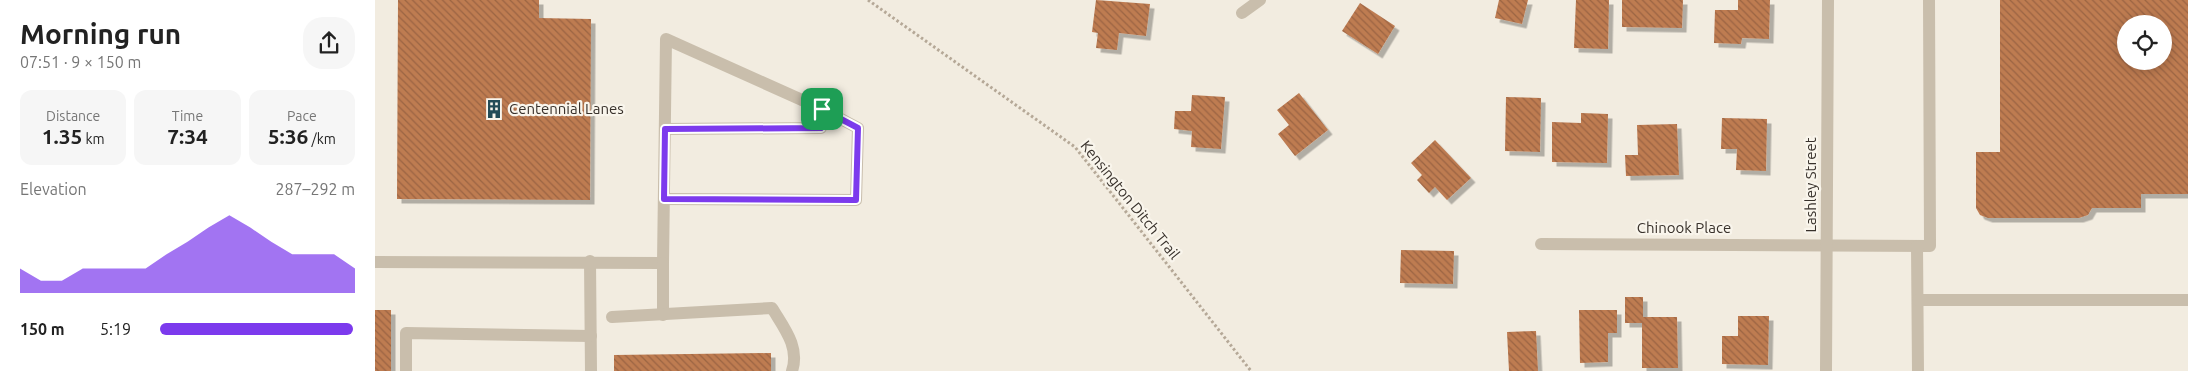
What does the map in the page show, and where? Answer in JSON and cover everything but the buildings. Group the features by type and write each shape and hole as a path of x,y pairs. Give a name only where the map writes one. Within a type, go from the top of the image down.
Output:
{"street":[{"path":"1242,13 1260,0"},
{"name":"Lashley Street","path":"1825,371 1828,0"},
{"path":"1918,371 1917,246 1930,246 1929,0"},
{"path":"663,315 663,263 666,39 822,109 858,128 856,200 664,199"},
{"path":"665,129 821,128 822,109"},
{"name":"Chinook Place","path":"1541,244 1827,244 1917,246"},
{"path":"375,262 590,261 663,263"},
{"path":"590,261 591,371"},
{"path":"1918,300 2188,300"},
{"path":"612,317 771,308 788,333 797,358 793,371"},
{"path":"407,371 406,333 591,336"}],"path":[{"name":"Kensington Ditch Trail","path":"868,0 1075,147 1251,371"}],"place":[{"name":"Centennial Lanes","path":"494,109"}],"route":[{"path":"822,109 858,128 856,200 664,199 665,129 821,128 822,109"}]}
